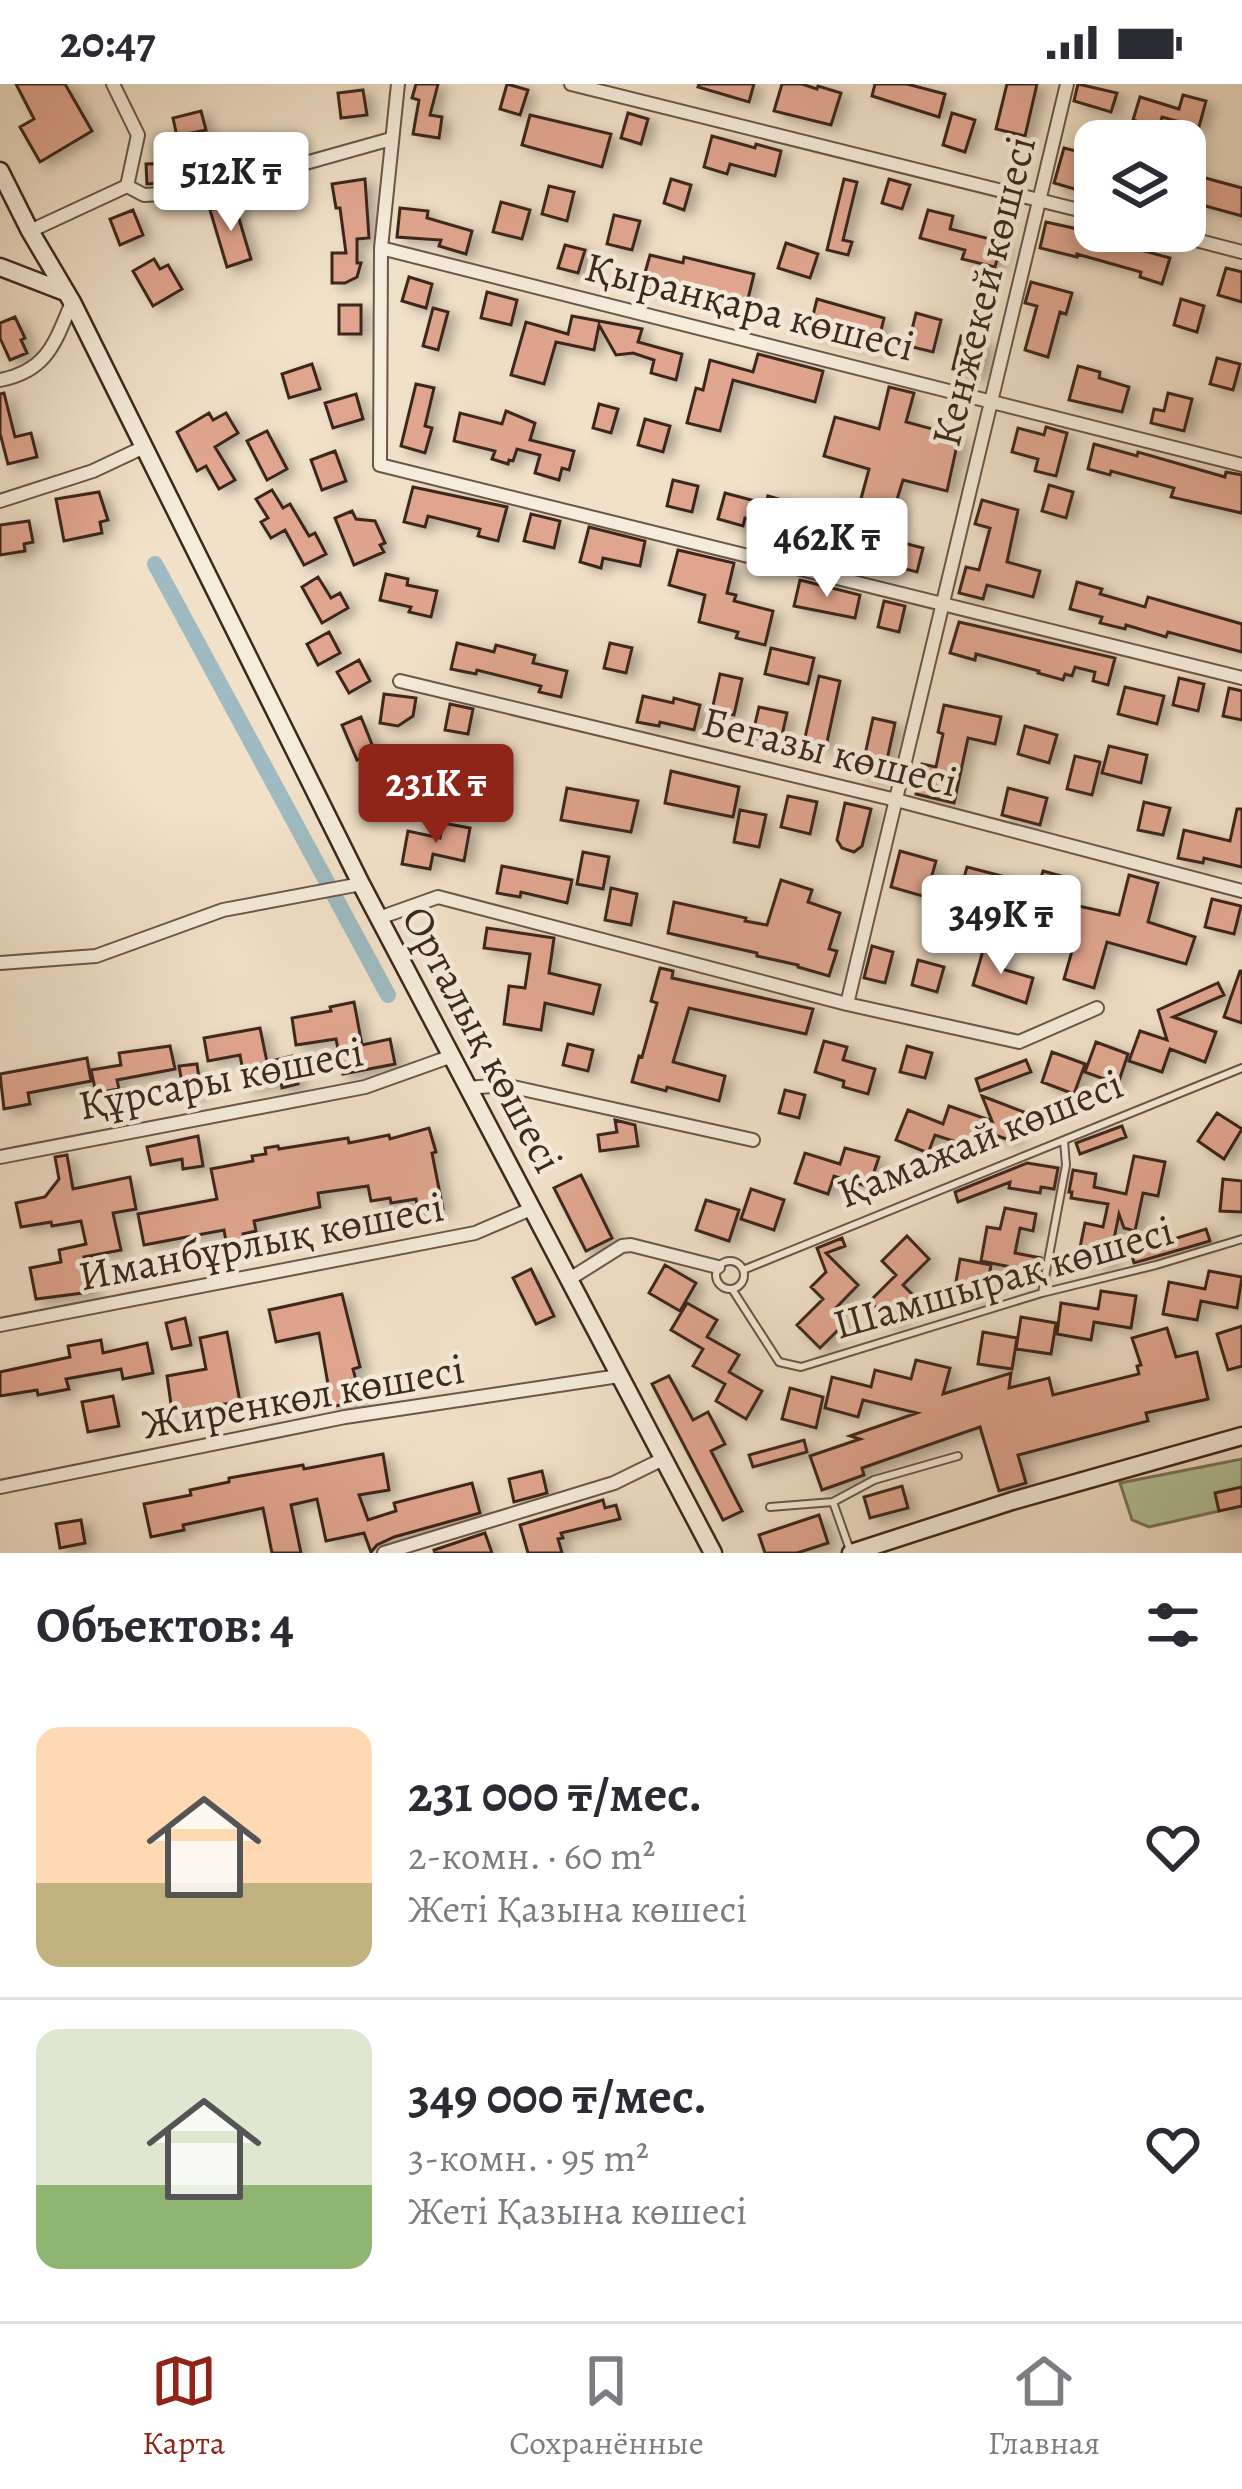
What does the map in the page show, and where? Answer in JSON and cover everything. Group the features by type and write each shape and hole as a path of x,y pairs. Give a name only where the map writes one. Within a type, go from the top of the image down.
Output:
{"main road":[{"name":"Орталық көшесі","path":"0,171 69,297 361,884 713,1553"},
{"path":"0,267 69,297"},
{"path":"851,1553 1242,1436"}],"street":[{"path":"112,84 138,135 128,186"},
{"path":"398,84 381,248 380,465 1242,678"},
{"path":"571,84 1074,208"},
{"name":"Кенжекей көшесі","path":"847,1004 1067,84"},
{"path":"128,186 144,195 202,192 391,139"},
{"path":"30,231 128,186"},
{"path":"1206,243 1242,252"},
{"name":"Қыранқара көшесі","path":"381,248 1242,465"},
{"path":"0,380 23,375 44,358 69,297"},
{"path":"0,501 93,471 144,447"},
{"name":"Бегазы көшесі","path":"400,681 896,800 1242,891"},
{"path":"0,963 96,956 223,910 361,884"},
{"path":"379,918 438,898 847,1004 1019,1042 1097,1007"},
{"name":"Құрсары көшесі","path":"0,1157 365,1087 452,1056"},
{"path":"467,1088 504,1085 753,1140"},
{"name":"Иманбұрлық көшесі","path":"0,1325 476,1233 531,1210"},
{"path":"568,1280 631,1245 718,1267"},
{"name":"Жиренкөл көшесі","path":"0,1487 344,1417 620,1376"},
{"path":"384,1553 614,1483 663,1459"}],"lane":[{"name":"Қамажай көшесі","path":"743,1270 1242,1068"},
{"path":"1042,1293 1066,1165 1064,1141"},
{"name":"Шамшырақ көшесі","path":"732,1289 779,1362 801,1366 1242,1238"},
{"path":"731,1260 743,1270 741,1283 726,1288 718,1282 718,1267 731,1260"},
{"path":"770,1507 832,1502 874,1480 958,1456"},
{"path":"832,1502 851,1553"}],"green space":[{"path":"1242,1459 1242,1487 1216,1493 1219,1511 1149,1527 1132,1520 1120,1483"}],"building":[{"path":"16,84 65,84 92,131 40,162 20,127 34,119"},
{"path":"416,84 438,84 430,115 442,117 439,138 413,134 419,100 412,98"},
{"path":"507,84 528,90 520,115 500,109"},
{"path":"699,84 754,84 749,102"},
{"path":"782,84 841,93 831,125 774,111"},
{"path":"875,84 907,84 945,94 939,117 872,96"},
{"path":"1007,84 1037,84 1025,136 996,129"},
{"path":"1078,84 1117,93 1111,112 1074,101"},
{"path":"363,90 367,115 341,118 338,93"},
{"path":"1183,95 1206,101 1201,120 1133,120 1140,97 1179,109"},
{"path":"201,111 206,130 177,136 173,118"},
{"path":"628,113 648,119 641,144 621,138"},
{"path":"952,113 975,120 965,152 943,145"},
{"path":"530,115 611,134 602,167 522,145"},
{"path":"712,136 781,151 775,176 730,164 727,174 704,167"},
{"path":"1064,148 1074,150 1074,189 1054,183"},
{"path":"175,163 176,182 147,184 146,164"},
{"path":"1206,178 1242,188 1242,216 1206,206"},
{"path":"365,179 369,238 357,239 357,263 361,263 357,277 332,283 332,253 346,253 332,184"},
{"path":"671,179 691,185 684,210 664,203"},
{"path":"844,179 857,182 843,240 852,242 848,255 827,250"},
{"path":"889,179 910,185 902,209 882,203"},
{"path":"549,186 574,192 567,221 542,214"},
{"path":"234,202 251,259 227,267 210,210"},
{"path":"501,202 530,210 522,239 493,232"},
{"path":"400,208 428,211 427,218 472,231 466,254 439,246 441,240 397,237"},
{"path":"133,210 143,235 120,245 110,219"},
{"path":"928,210 953,216 950,229 1002,242 995,267 962,259 965,250 920,238"},
{"path":"614,215 640,221 632,250 607,244"},
{"path":"1046,222 1074,228 1074,252 1148,252 1170,258 1162,284 1140,277 1141,272 1040,248"},
{"path":"786,243 818,254 810,278 778,268"},
{"path":"565,245 585,250 578,273 558,268"},
{"path":"650,255 683,263 684,257 754,274 747,303 669,283 666,294 641,287"},
{"path":"154,259 160,269 168,265 182,289 153,306 133,271"},
{"path":"1226,268 1242,272 1242,302 1218,295"},
{"path":"409,277 432,284 426,308 402,301"},
{"path":"1031,282 1072,293 1066,314 1060,312 1048,357 1025,350 1037,306 1025,303"},
{"path":"487,292 517,300 511,325 481,318"},
{"path":"817,299 884,318 876,351 809,332"},
{"path":"1181,299 1204,306 1197,332 1174,325"},
{"path":"339,305 361,305 361,334 339,334"},
{"path":"433,308 448,312 438,350 423,346"},
{"path":"916,313 941,320 933,352 908,346"},
{"path":"572,316 642,329 638,342 682,354 676,380 651,373 654,360 633,353 616,355 599,325 594,350 556,342 544,384 511,375 526,322 568,334"},
{"path":"15,317 27,353 10,360 0,338 0,323"},
{"path":"961,336 986,343 978,375 953,369"},
{"path":"758,354 823,371 815,402 733,380 720,431 687,423 696,388 703,390 710,360 753,372"},
{"path":"1217,358 1240,364 1233,390 1210,384"},
{"path":"312,364 320,389 289,398 282,374"},
{"path":"1078,366 1129,387 1122,412 1069,400"},
{"path":"416,384 434,388 425,426 432,428 425,453 401,446"},
{"path":"889,387 914,393 906,422 959,436 947,491 903,480 891,519 858,510 869,469 824,456 835,417 879,429"},
{"path":"4,393 15,437 31,433 37,457 8,464 0,433 0,394"},
{"path":"1168,393 1192,399 1184,431 1151,423 1154,409 1164,411"},
{"path":"356,394 363,419 333,428 325,403"},
{"path":"599,404 618,409 611,433 593,428"},
{"path":"506,411 535,423 530,440 574,451 569,470 562,468 559,480 535,473 540,455 517,449 508,464 492,459 495,451 454,441 460,413 502,424"},
{"path":"209,413 213,420 226,413 238,433 215,447 235,480 219,489 206,466 197,471 177,432"},
{"path":"645,419 670,426 663,452 638,445"},
{"path":"1046,427 1067,433 1056,476 1035,471 1038,459 1012,452 1018,428 1044,435"},
{"path":"267,431 287,469 267,480 247,441"},
{"path":"1094,444 1225,477 1226,472 1242,475 1242,513 1171,497 1174,488 1088,469"},
{"path":"335,451 346,481 322,490 311,460"},
{"path":"673,480 698,486 692,512 667,506"},
{"path":"1049,485 1073,492 1066,518 1042,511"},
{"path":"413,487 507,507 498,541 478,536 480,529 428,516 425,527 404,522"},
{"path":"272,490 283,508 290,504 309,536 315,533 326,554 304,565 285,530 271,538 261,522 268,518 256,499"},
{"path":"99,492 108,520 100,522 102,533 64,541 56,499"},
{"path":"725,493 766,504 768,496 849,520 841,551 805,541 807,534 745,518 743,526 718,519"},
{"path":"982,500 1018,510 1007,562 1040,571 1033,597 987,585 983,599 959,593 966,567 979,570 990,528 975,524"},
{"path":"352,511 356,519 375,521 385,543 380,545 384,552 354,565 335,518"},
{"path":"531,514 560,521 554,548 524,541"},
{"path":"29,521 33,542 24,544 25,551 0,555 0,525"},
{"path":"589,527 645,541 640,566 603,558 601,568 580,562"},
{"path":"892,540 923,548 917,572 886,564"},
{"path":"678,550 734,563 727,593 736,595 734,601 773,611 765,645 699,622 705,595 669,585"},
{"path":"386,574 408,579 407,585 437,591 431,617 380,600"},
{"path":"318,577 331,598 340,593 348,608 322,623 302,587"},
{"path":"800,580 860,595 855,618 794,606"},
{"path":"1077,582 1145,607 1148,597 1242,624 1242,652 1168,632 1166,637 1100,623 1102,617 1070,609"},
{"path":"884,601 905,606 899,632 878,627"},
{"path":"959,622 1115,658 1108,685 1093,681 1095,672 1075,667 1072,676 1065,674 1063,680 976,654 975,660 950,653"},
{"path":"329,632 340,653 318,665 307,644"},
{"path":"457,643 494,652 496,645 535,655 533,663 567,671 561,697 539,692 541,686 477,670 476,674 451,669"},
{"path":"610,643 632,648 626,673 604,668"},
{"path":"771,648 814,658 808,684 765,674"},
{"path":"359,660 370,681 349,693 337,672"},
{"path":"720,674 742,679 734,715 712,710"},
{"path":"819,676 840,681 826,747 804,742"},
{"path":"1179,678 1204,684 1198,711 1173,705"},
{"path":"1125,687 1164,696 1157,724 1118,714"},
{"path":"1229,688 1242,691 1242,720 1223,716"},
{"path":"384,694 416,698 413,716 398,726 380,723"},
{"path":"643,696 700,705 694,730 637,722"},
{"path":"450,704 473,709 468,734 445,730"},
{"path":"944,705 1001,717 995,744 968,738 954,803 916,794 922,764 936,767"},
{"path":"759,707 787,713 780,744 752,737"},
{"path":"361,717 375,752 357,760 342,725"},
{"path":"873,718 895,723 883,778 861,773"},
{"path":"1025,726 1057,735 1049,763 1018,754"},
{"path":"1109,746 1147,755 1141,783 1102,773"},
{"path":"443,754 502,762 495,799 468,793 469,786 438,781"},
{"path":"1075,756 1100,762 1092,795 1067,789"},
{"path":"671,771 739,787 733,817 665,803"},
{"path":"567,788 638,801 631,832 561,820"},
{"path":"1008,788 1047,798 1040,825 1002,815"},
{"path":"788,796 817,802 810,834 781,827"},
{"path":"1144,802 1170,808 1163,835 1138,830"},
{"path":"845,803 871,809 862,846 854,852 842,848 837,840"},
{"path":"1237,809 1242,809 1242,867 1204,858 1203,863 1178,858 1184,830 1230,841"},
{"path":"740,810 766,815 759,847 734,842"},
{"path":"443,823 470,828 464,861 433,854 430,869 402,864 408,831 440,838"},
{"path":"900,851 936,861 926,897 891,887"},
{"path":"583,852 609,857 603,889 577,884"},
{"path":"502,866 572,880 567,903 521,892 520,897 497,893"},
{"path":"967,867 1002,876 993,912 957,903"},
{"path":"1043,871 1072,879 1063,912 1033,904"},
{"path":"1129,875 1158,883 1148,922 1195,937 1186,964 1107,942 1094,988 1064,979 1074,944 1065,941 1074,905 1119,915"},
{"path":"781,880 812,890 808,902 840,913 829,949 837,951 829,976 757,953 668,933 674,902 767,925"},
{"path":"611,888 637,894 631,925 605,920"},
{"path":"1212,899 1241,906 1234,934 1205,927"},
{"path":"487,928 554,938 549,973 600,985 593,1014 545,1003 541,1030 504,1024 509,986 525,988 530,954 484,948"},
{"path":"872,946 893,952 885,983 864,978"},
{"path":"984,947 1006,953 1002,969 1033,978 1026,1003 973,985"},
{"path":"918,960 944,967 937,992 912,985"},
{"path":"660,968 673,971 672,978 813,1009 806,1034 689,1008 673,1062 725,1076 719,1101 632,1082 657,1003 651,1001"},
{"path":"1242,971 1242,1023 1224,1017"},
{"path":"1218,983 1224,995 1173,1017 1216,1032 1205,1062 1170,1049 1162,1072 1129,1061 1140,1031 1167,1040 1158,1010"},
{"path":"354,1002 362,1045 390,1039 395,1064 343,1074 336,1039 296,1045 292,1018"},
{"path":"260,1028 267,1062 292,1056 298,1084 282,1088 281,1081 246,1087 240,1055 208,1061 204,1038"},
{"path":"824,1041 847,1047 843,1060 875,1069 868,1094 815,1072"},
{"path":"1096,1042 1128,1054 1118,1084 1085,1072"},
{"path":"568,1044 593,1050 588,1071 563,1065"},
{"path":"170,1046 175,1069 117,1080 119,1089 96,1093 91,1070 121,1065 119,1053"},
{"path":"907,1046 932,1053 925,1078 900,1072"},
{"path":"1052,1052 1085,1064 1074,1094 1042,1082"},
{"path":"87,1058 91,1081 28,1093 30,1104 4,1109 0,1074"},
{"path":"1026,1060 1031,1072 980,1091 976,1079"},
{"path":"197,1064 201,1093 184,1095 179,1066"},
{"path":"785,1090 805,1095 799,1118 779,1113"},
{"path":"982,1096 1024,1112 1012,1141 978,1129 972,1147 935,1135 928,1153 896,1140 908,1110 943,1124 949,1106 992,1121"},
{"path":"1217,1113 1242,1129 1224,1159 1198,1141"},
{"path":"615,1120 635,1125 638,1146 600,1151 598,1135 617,1132"},
{"path":"1122,1126 1126,1137 1080,1154 1076,1143"},
{"path":"429,1128 443,1209 419,1214 416,1199 371,1201 368,1186 318,1193 320,1207 254,1221 256,1231 243,1234 245,1243 227,1247 224,1230 144,1245 138,1214 217,1199 211,1169 253,1161 252,1156 266,1154 265,1148 348,1138 349,1143 389,1135 390,1139"},
{"path":"198,1136 203,1166 183,1169 182,1159 151,1165 147,1147"},
{"path":"845,1148 879,1157 869,1187 834,1176 828,1194 795,1183 805,1153 840,1164"},
{"path":"67,1155 73,1189 130,1177 136,1209 113,1213 121,1250 84,1257 91,1292 36,1299 30,1268 61,1262 59,1250 86,1244 81,1221 21,1227 16,1203 45,1197 59,1179 55,1157"},
{"path":"1134,1156 1165,1162 1158,1196 1143,1193 1135,1231 1124,1228 1119,1214 1109,1264 1078,1257 1085,1223 1103,1227 1108,1204 1071,1198 1073,1170 1096,1174 1094,1187 1126,1194"},
{"path":"1027,1163 1058,1168 1054,1189 1041,1187 1040,1193 1009,1188 1010,1182 958,1202 955,1192"},
{"path":"581,1175 612,1238 586,1251 554,1188"},
{"path":"1223,1179 1242,1181 1242,1212 1220,1211"},
{"path":"751,1189 784,1200 774,1230 741,1219"},
{"path":"706,1200 739,1210 729,1241 696,1230"},
{"path":"1005,1208 1036,1214 1033,1231 1020,1228 1015,1253 1041,1258 1037,1280 1029,1279 1031,1271 981,1261 987,1227 1000,1229"},
{"path":"1206,1229 1210,1241 1134,1263 1131,1252"},
{"path":"907,1236 929,1259 903,1285 917,1299 892,1324 870,1301 896,1275 882,1261"},
{"path":"842,1238 845,1246 826,1253 858,1285 833,1311 845,1323 820,1348 797,1325 823,1299 811,1287 826,1272 817,1248"},
{"path":"960,1259 991,1265 985,1299 954,1293"},
{"path":"665,1265 696,1283 680,1311 649,1293"},
{"path":"531,1269 554,1316 536,1324 513,1278"},
{"path":"1209,1271 1242,1277 1237,1308 1201,1301 1197,1320 1163,1314 1169,1282 1205,1289"},
{"path":"1101,1291 1136,1296 1131,1328 1094,1322 1091,1340 1057,1334 1061,1303 1098,1309"},
{"path":"342,1294 360,1367 353,1369 361,1400 332,1407 319,1333 276,1342 269,1310"},
{"path":"687,1303 717,1320 707,1337 739,1355 729,1372 762,1391 746,1419 716,1401 725,1384 693,1366 703,1349 671,1330"},
{"path":"1021,1317 1056,1323 1051,1354 1016,1349"},
{"path":"185,1318 191,1345 172,1349 166,1323"},
{"path":"1242,1326 1242,1366 1228,1370 1217,1334"},
{"path":"1167,1328 1176,1357 1197,1352 1208,1399 1146,1413 1148,1421 1018,1455 1026,1483 999,1491 980,1427 862,1468 864,1475 822,1490 810,1456 860,1439 850,1436 917,1413 863,1400 858,1417 825,1408 832,1377 871,1387 875,1370 911,1379 916,1360 950,1368 943,1394 1011,1373 1009,1388 1049,1378 1053,1395 1139,1374 1137,1366 1141,1365 1132,1338"},
{"path":"227,1332 240,1402 172,1411 167,1376 206,1369 200,1338"},
{"path":"983,1332 1017,1338 1012,1369 978,1364"},
{"path":"101,1340 103,1353 147,1343 153,1373 123,1379 121,1369 66,1379 69,1389 0,1396 0,1372 70,1357 68,1346"},
{"path":"669,1376 693,1420 708,1412 725,1444 711,1451 742,1511 723,1520 652,1384"},
{"path":"790,1388 823,1397 816,1428 782,1419"},
{"path":"113,1396 119,1426 88,1432 82,1402"},
{"path":"804,1440 807,1452 753,1467 749,1455"},
{"path":"383,1454 389,1490 359,1495 368,1520 396,1511 394,1503 472,1483 480,1513 394,1537 371,1552 364,1533 326,1541 317,1499 291,1505 301,1553 272,1553 263,1508 151,1537 144,1504 191,1495 190,1490 229,1482 229,1478"},
{"path":"542,1471 547,1493 514,1502 509,1479"},
{"path":"902,1486 908,1508 870,1518 864,1497"},
{"path":"1242,1487 1242,1506 1219,1511 1215,1493"},
{"path":"603,1500 605,1508 616,1505 620,1519 561,1533 562,1553 528,1553 520,1525"},
{"path":"819,1515 828,1543 797,1553 765,1553 759,1535"},
{"path":"81,1520 85,1543 60,1548 56,1524"},
{"path":"485,1533 492,1553 435,1553 434,1550"}],"waterway":[{"path":"155,564 388,995"}]}
